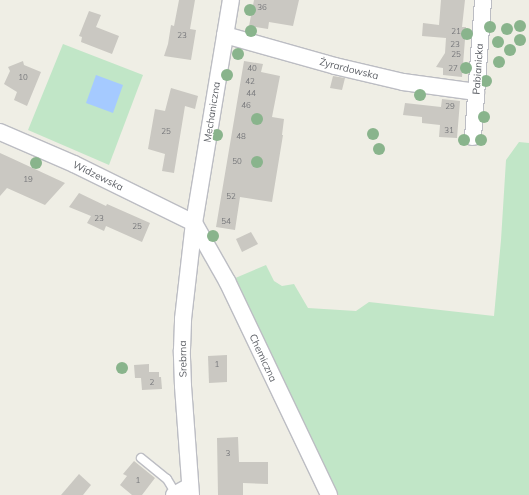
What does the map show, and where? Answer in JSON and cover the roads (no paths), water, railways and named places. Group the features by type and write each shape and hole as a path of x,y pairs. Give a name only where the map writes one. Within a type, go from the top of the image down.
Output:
{"street":[{"name":"Mechaniczna","path":"194,224 231,0"},
{"name":"Pabianicka","path":"473,138 483,0"},
{"name":"Żyrardowska","path":"225,35 328,64 403,82 476,92"},
{"name":"Widzewska","path":"0,132 74,164 194,224"},
{"name":"Srebrna","path":"183,492 183,319 194,224"},
{"name":"Chemiczna","path":"194,224 227,281 329,495"}],"lane":[{"path":"141,458 183,492"}],"water":[{"path":"96,75 123,85 113,113 86,103"}]}
